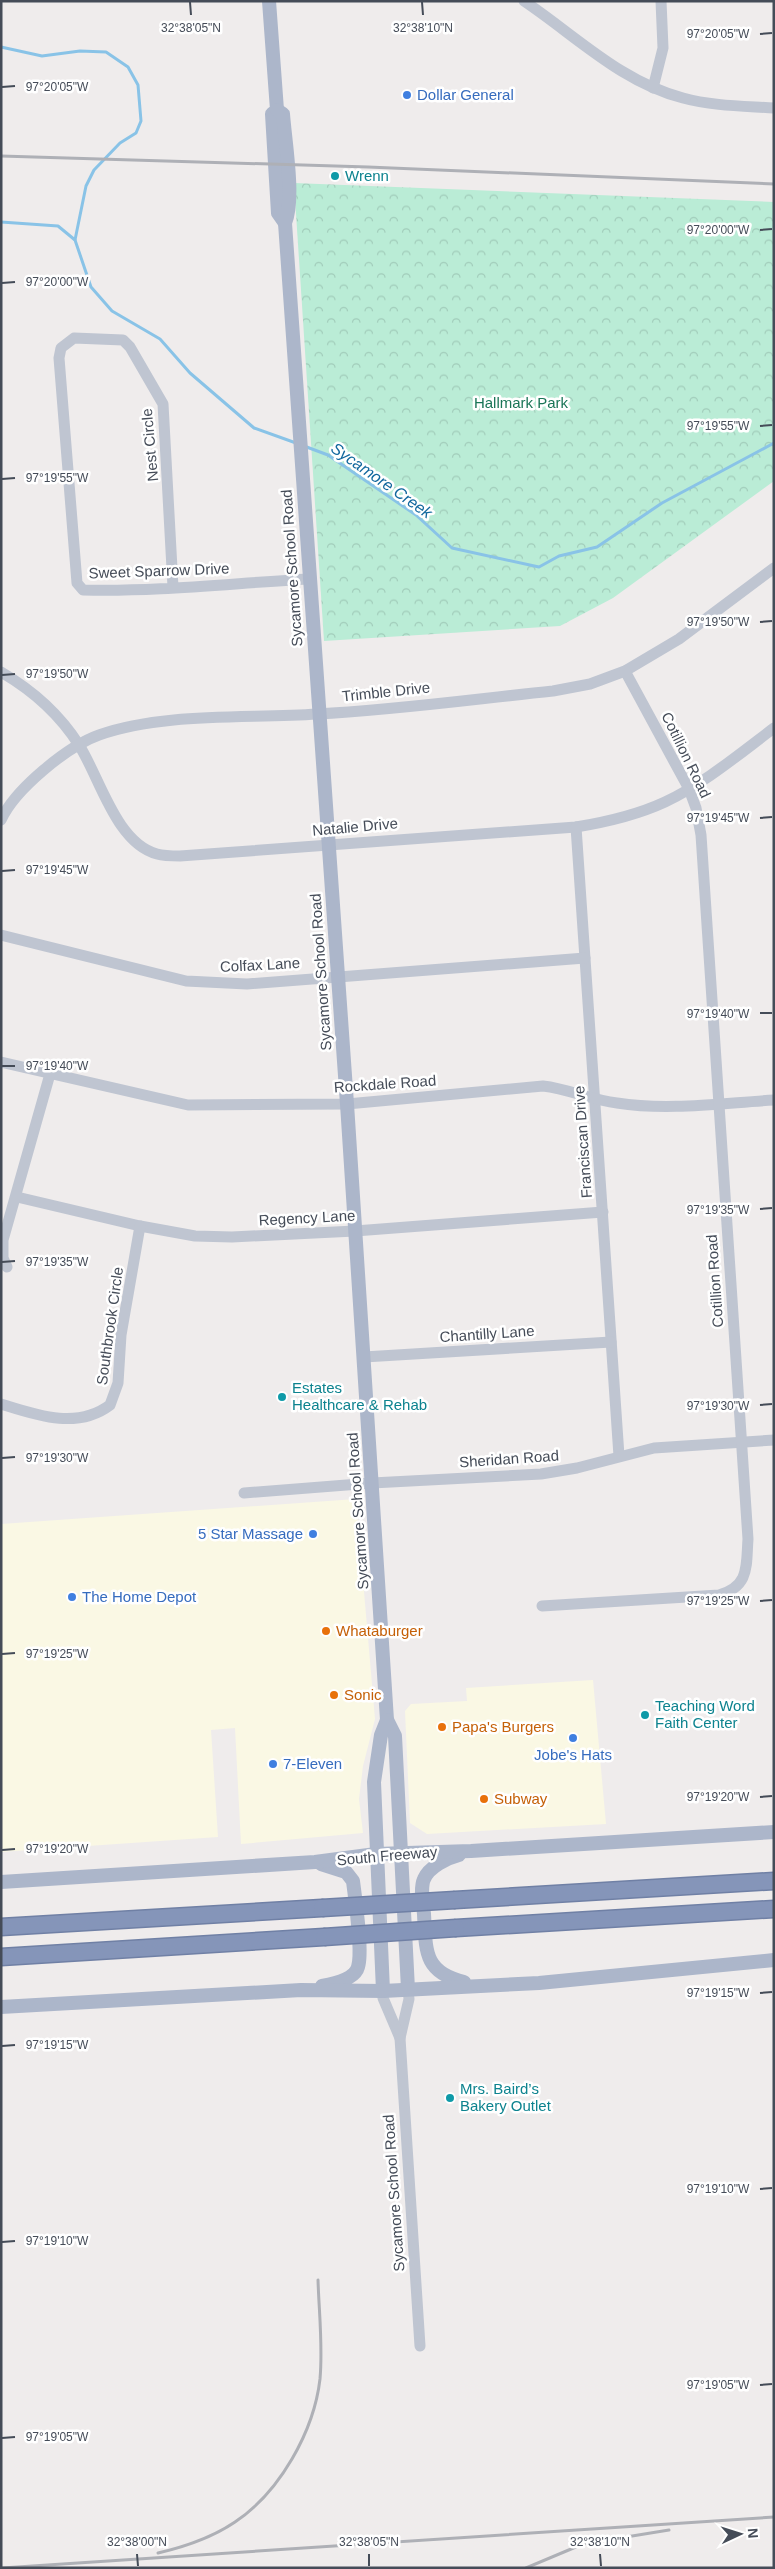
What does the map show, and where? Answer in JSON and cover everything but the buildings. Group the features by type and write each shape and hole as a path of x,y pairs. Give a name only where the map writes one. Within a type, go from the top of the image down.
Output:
{"highway":[{"path":"647,1889 659,1878 774,1870"},
{"path":"1,1927 774,1881"},
{"path":"1,1957 774,1909"},
{"path":"1,1919 24,1918 46,1924"}],"main road":[{"name":"Sycamore School Road","path":"269,1 277,110 283,114 287,166 289,213 285,223 318,714 356,1231 387,1720 395,1736 408,1989"},
{"name":"Sycamore School Road","path":"383,1991 374,1782 381,1735 387,1720"},
{"name":"South Freeway","path":"1,1882 315,1862 376,1854 471,1851 774,1832"},
{"path":"471,1851 448,1858 424,1878 422,1889 426,1953 447,1978 481,1986"},
{"path":"301,1990 332,1984 353,1974 358,1967 353,1881 346,1872 315,1862"},
{"path":"1,2008 301,1990 383,1991 539,1983 774,1960"}],"street":[{"path":"524,1 560,25 603,60 654,88 683,98 712,104 774,108"},
{"path":"654,88 663,48 661,1"},
{"name":"Nest Circle","path":"67,341 74,338 123,340 130,347 163,404 174,587"},
{"name":"Sweet Sparrow Drive","path":"67,341 61,348 59,358 77,583 83,590 309,579"},
{"name":"Trimble Drive","path":"2,816 38,776 78,745 98,735 141,724 318,714 553,691 590,684 625,671 679,638 774,568"},
{"name":"Cotillion Road","path":"542,1606 691,1598 732,1591 742,1580 746,1572 748,1539 701,835 696,808 689,789 625,671"},
{"name":"Natalie Drive","path":"1,672 38,698 64,724 78,745 117,819 127,834 141,847 157,854 203,856 328,844 576,827 629,816 664,802 689,789 774,728"},
{"name":"Franciscan Drive","path":"576,827 620,1456"},
{"name":"Colfax Lane","path":"1,935 186,981 246,984 338,975 585,958"},
{"name":"Rockdale Road","path":"1,1062 188,1104 347,1104 543,1086 565,1089 595,1100 659,1106 774,1100"},
{"path":"7,1267 3,1258 3,1240 17,1197 50,1074"},
{"name":"Regency Lane","path":"17,1197 140,1226 195,1236 356,1231 602,1212"},
{"name":"Southbrook Circle","path":"1,1404 64,1419 90,1416 110,1405 118,1383 121,1334 140,1226"},
{"name":"Chantilly Lane","path":"364,1357 611,1342"},
{"name":"Sheridan Road","path":"244,1493 372,1483 541,1474 577,1468 654,1448 774,1440"},
{"name":"Sycamore School Road","path":"408,1989 408,1999 400,2038 420,2346"},
{"name":"Sycamore School Road","path":"383,1991 383,1998 400,2038"}],"shaded area":[{"path":"356,1499 375,1719 363,1766 359,1799 363,1833 241,1844 235,1728 211,1730 218,1837 1,1852 1,1524"},
{"path":"593,1680 606,1824 427,1834 410,1823 405,1711 411,1704 467,1701 466,1688"}],"green space":[{"name":"Hallmark Park","path":"294,183 774,202 774,481 613,598 560,626 324,641"}],"waterway":[{"path":"1,47 42,56 80,51 106,52 128,67 138,85 141,121 136,133 120,143 94,170 86,186 75,240"},
{"name":"Sycamore Creek","path":"1,222 58,226 75,240 91,287 112,311 160,339 190,373 254,428 296,443"},
{"name":"Sycamore Creek","path":"304,446 328,455 416,515 452,548 539,567 559,556 597,547 662,503 774,443"}],"railway":[{"path":"1,156 368,167 774,184"},
{"path":"158,2553 198,2541 235,2522 266,2494 292,2459 311,2419 320,2379 321,2342 318,2280"},
{"path":"2,2568 774,2517"},
{"path":"526,2568 583,2544 669,2530"}],"place":[{"name":"Dollar General","path":"407,95"},
{"name":"Wrenn","path":"335,176"},
{"name":"Estates Healthcare & Rehab","path":"282,1397"},
{"name":"5 Star Massage","path":"313,1534"},
{"name":"The Home Depot","path":"72,1597"},
{"name":"Whataburger","path":"326,1631"},
{"name":"Sonic","path":"334,1695"},
{"name":"Teaching Word Faith Center","path":"645,1715"},
{"name":"Papa's Burgers","path":"442,1727"},
{"name":"Jobe's Hats","path":"573,1738"},
{"name":"7-Eleven","path":"273,1764"},
{"name":"Subway","path":"484,1799"},
{"name":"Mrs. Baird’s Bakery Outlet","path":"450,2098"}]}
